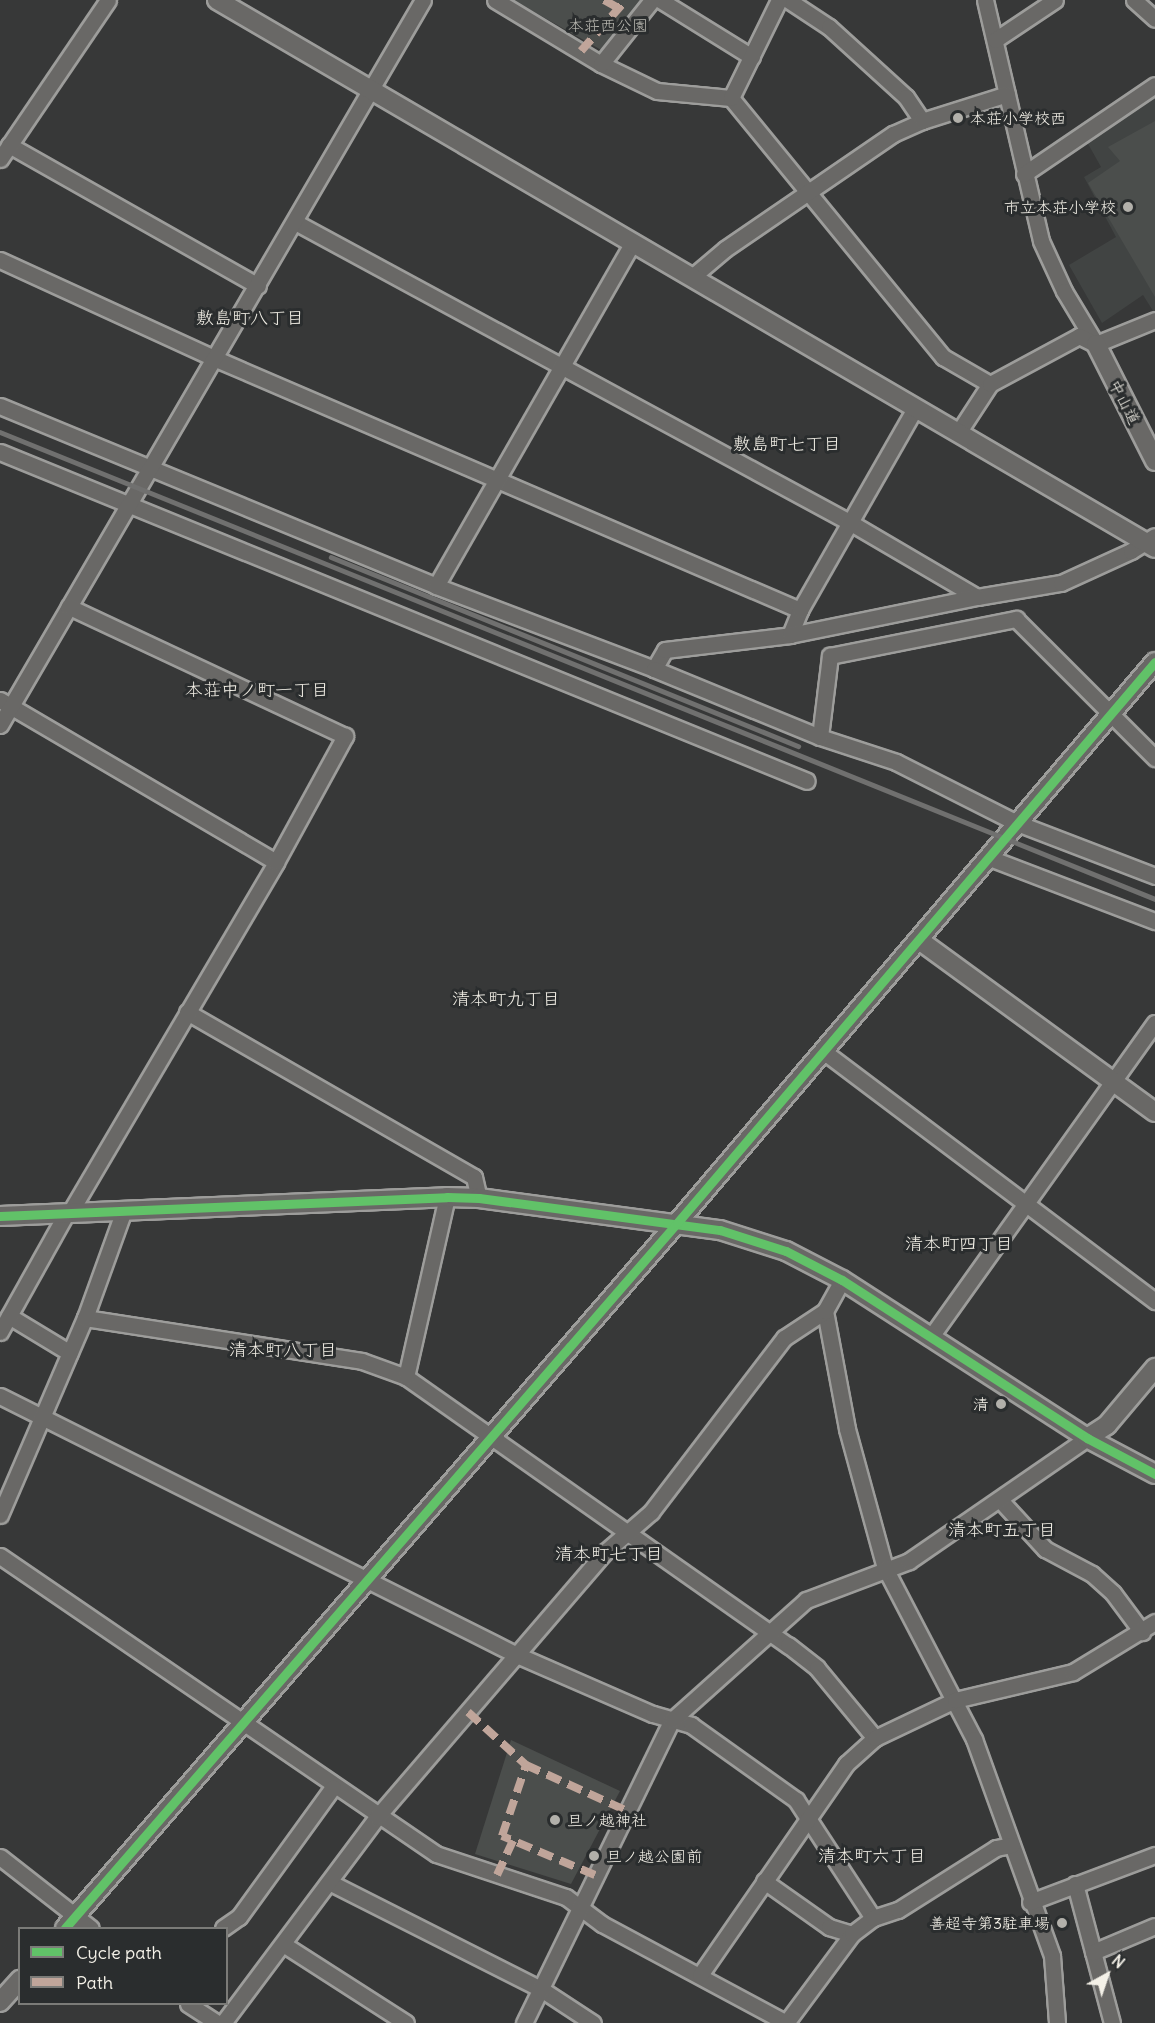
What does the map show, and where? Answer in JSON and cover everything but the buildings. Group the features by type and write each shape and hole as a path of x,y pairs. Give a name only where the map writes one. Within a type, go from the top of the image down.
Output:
{"street":[{"path":"0,159 108,0"},
{"path":"217,0 958,433 1152,542"},
{"path":"0,724 5,704 69,607 373,90 423,0"},
{"path":"495,0 601,64 657,91 731,98 943,357 990,384"},
{"path":"601,64 652,0"},
{"path":"660,0 752,57"},
{"path":"731,98 778,0"},
{"path":"788,0 829,27 906,97 921,121"},
{"path":"985,0 1041,241 1064,291 1096,344"},
{"path":"995,40 1055,0"},
{"path":"1134,0 1155,19"},
{"path":"1024,174 1155,85"},
{"path":"692,277 724,249 893,134 921,121 1007,94"},
{"path":"9,145 258,286"},
{"path":"295,222 563,370 851,523 977,597"},
{"path":"436,586 497,477 563,370 633,242"},
{"path":"0,260 216,359 497,477 800,610"},
{"path":"958,433 990,384 1079,336 1096,344 1155,320"},
{"name":"中山道","path":"1096,344 1155,461"},
{"path":"0,406 436,586 654,669 820,736 896,762 1017,823 1155,876"},
{"path":"790,635 800,610 915,408"},
{"path":"0,452 807,781"},
{"path":"654,669 665,650 790,635 977,597 1061,583 1152,542"},
{"path":"0,1332 67,1214 276,862 345,736 69,607"},
{"path":"820,736 830,656 1016,619 1155,758"},
{"path":"71,1922 676,1223 1155,662"},
{"path":"5,704 276,862"},
{"path":"987,857 1155,921"},
{"path":"919,940 1155,1112"},
{"path":"187,1012 474,1177 479,1198"},
{"path":"930,1338 1155,1023"},
{"path":"823,1051 1155,1301"},
{"path":"406,1377 447,1197"},
{"path":"0,1216 447,1197 479,1198 720,1230 786,1251 842,1280 1087,1438 1155,1474"},
{"path":"0,1515 85,1318 124,1210"},
{"path":"223,2023 377,1817 605,1552 651,1512 784,1338 825,1311 842,1280"},
{"path":"825,1311 848,1429 885,1568 974,1739 1030,1902 1052,1956 1057,2023"},
{"path":"9,1316 70,1353"},
{"path":"85,1318 362,1361 406,1377 817,1668 875,1738"},
{"path":"524,2023 672,1720 806,1600 885,1568 909,1561 1000,1500 1063,1450 1087,1438 1125,1406 1155,1368"},
{"path":"0,1396 41,1420 517,1655 672,1720 691,1725 796,1800 873,1918"},
{"path":"1000,1500 1045,1549 1092,1574 1113,1593 1142,1632"},
{"path":"0,1556 333,1787 436,1854 566,1897 579,1908 786,2023 852,1934 873,1918 898,1910 996,1848 1012,1845"},
{"path":"700,1975 846,1764 875,1738 955,1700 1073,1672 1155,1622"},
{"path":"226,1927 238,1917 333,1787"},
{"path":"1030,1902 1155,1855"},
{"path":"0,1857 71,1922 85,1927"},
{"path":"764,1881 829,1927 852,1934"},
{"path":"329,1882 541,1989 593,2023"},
{"path":"1075,1884 1113,2023"},
{"path":"1094,1952 1155,1926"},
{"path":"283,1944 406,2023"},
{"path":"0,2002 18,1982"},
{"path":"190,2005 217,2023"}],"shaded area":[{"name":"市立本荘小学校","path":"1155,96 1155,314 1143,295 1102,323 1069,265 1116,237 1084,177 1101,167 1087,142"}],"green space":[{"name":"本荘西公園","path":"513,0 647,0 619,60"},
{"path":"1155,121 1155,297 1088,183 1120,161 1108,147"},
{"path":"511,1740 620,1791 571,1884 475,1854"}],"railway":[{"path":"0,432 1155,899"},
{"path":"331,557 798,746"}],"marked path":[{"path":"604,0 622,10"},
{"path":"581,51 626,0"},
{"path":"468,1712 526,1765"},
{"path":"595,1875 502,1836 526,1765 625,1810"},
{"path":"497,1875 513,1840"}],"cycle path":[{"path":"66,1927 677,1223 1155,662"},
{"path":"0,1216 447,1197 479,1198 720,1230 786,1251 842,1280 1087,1438 1155,1474"}],"place":[{"name":"本荘小学校西","path":"958,118"},
{"name":"市立本荘小学校","path":"1128,207"},
{"name":"清","path":"1001,1404"},
{"name":"旦ノ越神社","path":"555,1820"},
{"name":"旦ノ越公園前","path":"594,1856"},
{"name":"善超寺第3駐車場","path":"1062,1923"}],"district":[{"name":"敷島町八丁目","path":"250,318"},
{"name":"敷島町七丁目","path":"787,444"},
{"name":"本荘中ノ町一丁目","path":"257,690"},
{"name":"清本町九丁目","path":"506,999"},
{"name":"清本町四丁目","path":"959,1244"},
{"name":"清本町八丁目","path":"283,1350"},
{"name":"清本町五丁目","path":"1002,1530"},
{"name":"清本町七丁目","path":"609,1554"},
{"name":"清本町六丁目","path":"872,1856"}]}
